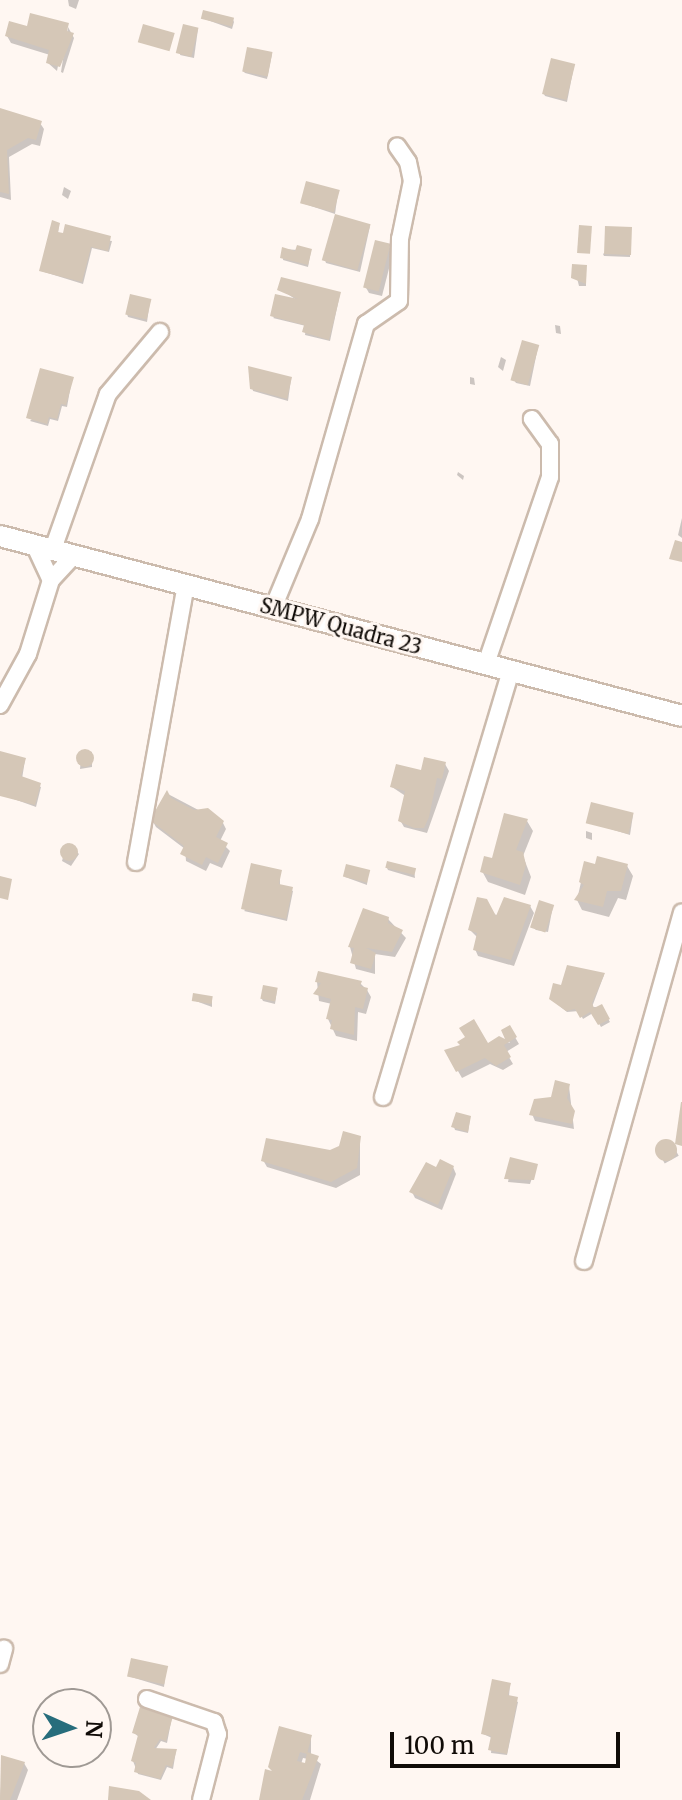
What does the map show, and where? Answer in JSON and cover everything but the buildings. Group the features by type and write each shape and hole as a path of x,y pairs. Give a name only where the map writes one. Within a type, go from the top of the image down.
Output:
{"street":[{"path":"273,608 310,519 363,333 369,319 392,311 399,301 400,239 412,181 408,162 397,146"},
{"path":"51,580 44,547 108,394 160,332"},
{"path":"486,664 550,477 550,444 532,419"},
{"name":"SMPW Quadra 23","path":"0,536 682,716"},
{"path":"0,705 22,670 51,580 74,555"},
{"path":"136,862 186,585"},
{"path":"383,1097 511,671"},
{"path":"584,1261 682,913"},
{"path":"147,1699 214,1722 218,1734 201,1800"}]}
